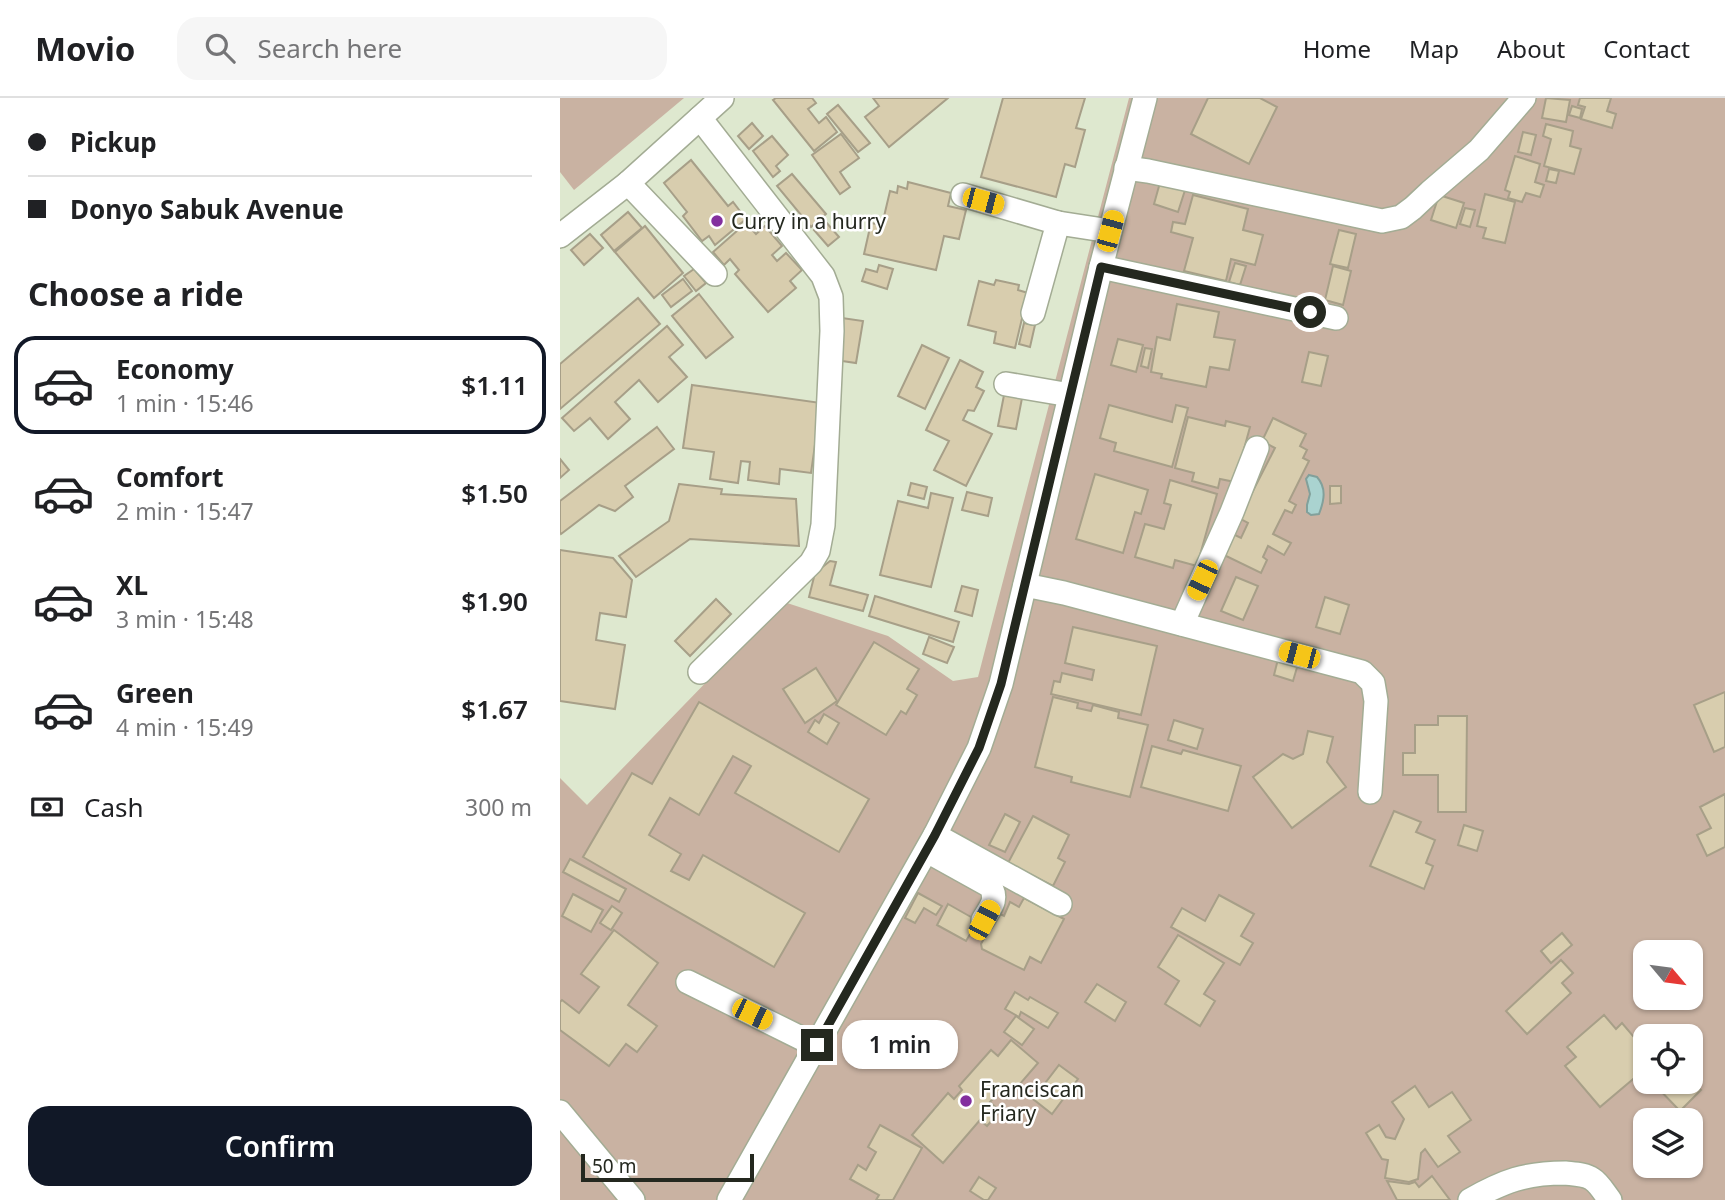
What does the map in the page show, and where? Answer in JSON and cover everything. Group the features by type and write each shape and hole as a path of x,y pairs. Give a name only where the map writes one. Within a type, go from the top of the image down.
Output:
{"street":[{"path":"562,230 628,183 722,98"},
{"path":"729,1200 931,843 979,748 1001,684 1101,267 1145,98"},
{"path":"1126,168 1382,221 1401,217 1479,150 1524,98"},
{"path":"700,118 823,276 831,297 832,331 823,525 818,551 811,563 701,672"},
{"path":"628,183 715,274"},
{"path":"963,195 1058,223 1110,231"},
{"path":"1033,313 1058,223"},
{"path":"1101,267 1336,317"},
{"path":"1006,384 1070,396"},
{"path":"1182,624 1227,524 1257,448"},
{"path":"1025,585 1362,672 1373,683 1376,701 1370,792"},
{"path":"931,843 1060,904"},
{"path":"931,843 990,886 995,899 984,920"},
{"path":"688,982 817,1045"},
{"path":"560,1112 633,1200"},
{"path":"1470,1200 1496,1185 1516,1178 1559,1173 1592,1179 1610,1200"}],"shaded area":[{"path":"560,98 684,98 574,190 560,172"},
{"path":"1129,98 1725,98 1725,1200 560,1200 560,778 587,805 784,602 888,636 953,681 978,677"}],"water":[{"path":"1309,475 1317,477 1322,486 1323,499 1319,514 1311,515 1307,512 1310,494 1306,479"}],"building":[{"path":"812,98 816,103 808,109 819,123 826,117 837,132 814,151 773,100"},
{"path":"873,98 948,98 889,147 865,117 879,106"},
{"path":"1003,98 1085,98 1076,128 1085,130 1075,167 1065,164 1056,197 981,177"},
{"path":"1208,98 1260,98 1277,107 1249,164 1191,134"},
{"path":"1546,98 1570,100 1566,122 1542,118"},
{"path":"1580,98 1611,98 1607,111 1616,114 1612,128 1581,119 1585,107 1578,105"},
{"path":"838,105 870,143 858,152 827,114"},
{"path":"1572,106 1582,109 1580,118 1569,115"},
{"path":"752,123 763,136 749,149 738,136"},
{"path":"1546,124 1573,131 1570,146 1581,149 1574,174 1544,166 1551,139 1543,136"},
{"path":"1523,132 1536,135 1531,155 1518,152"},
{"path":"841,134 859,158 840,172 850,187 840,194 812,155"},
{"path":"772,136 788,155 776,166 780,171 773,177 753,151"},
{"path":"1515,156 1540,164 1535,182 1544,185 1540,197 1526,193 1522,202 1508,198 1510,192 1505,190"},
{"path":"691,160 728,206 733,202 746,219 715,245 709,236 702,241 683,216 687,212 664,183"},
{"path":"1549,169 1559,171 1556,183 1546,181"},
{"path":"792,174 826,214 811,227 777,186"},
{"path":"1161,179 1186,187 1178,212 1154,204"},
{"path":"908,182 951,193 948,206 966,210 959,239 944,236 936,270 864,254 871,223 882,225 890,191 897,193 898,186 907,189"},
{"path":"1485,194 1515,202 1505,243 1483,238 1486,228 1477,226"},
{"path":"1193,195 1248,209 1243,230 1263,235 1255,265 1231,259 1226,281 1184,271 1193,238 1171,232 1173,222 1185,224"},
{"path":"1439,195 1464,203 1456,228 1431,220"},
{"path":"1465,208 1475,210 1470,227 1460,224"},
{"path":"628,212 642,228 614,251 601,235"},
{"path":"825,221 839,237 828,246 814,230"},
{"path":"746,223 756,234 765,226 782,246 772,255 777,261 786,253 802,270 790,281 796,288 768,312 735,274 739,270 730,259 724,265 713,252"},
{"path":"645,226 683,273 654,298 615,252"},
{"path":"1339,230 1356,234 1348,268 1330,264"},
{"path":"590,234 603,248 584,265 571,250"},
{"path":"1235,263 1246,266 1240,285 1229,282"},
{"path":"879,265 893,269 887,289 862,281 866,269 877,272"},
{"path":"1333,266 1351,271 1343,305 1325,300"},
{"path":"694,269 706,283 696,291 684,276"},
{"path":"683,279 692,291 671,307 662,295"},
{"path":"996,280 1019,285 1018,290 1028,293 1015,348 994,343 996,332 968,325 979,281 994,285"},
{"path":"699,294 733,337 706,358 672,316"},
{"path":"638,298 660,324 560,409 560,364"},
{"path":"1177,304 1219,312 1214,337 1235,340 1229,370 1210,367 1206,387 1161,378 1162,374 1151,372 1157,337 1170,340"},
{"path":"842,318 863,321 856,363 835,360"},
{"path":"1024,323 1035,325 1030,347 1019,344"},
{"path":"667,326 683,345 669,357 687,377 658,402 639,380 615,402 630,419 608,439 590,418 574,431 562,418"},
{"path":"1118,339 1143,345 1136,372 1111,365"},
{"path":"922,345 949,358 925,409 898,396"},
{"path":"1145,348 1152,349 1148,368 1141,366"},
{"path":"1309,352 1328,356 1321,386 1302,382"},
{"path":"960,360 983,372 976,387 984,391 974,411 968,410 963,420 992,434 966,486 934,470 949,441 926,430"},
{"path":"692,385 821,403 811,473 780,469 779,484 748,480 750,462 741,461 738,483 710,479 714,452 683,448"},
{"path":"1005,390 1023,393 1016,429 998,426"},
{"path":"1109,405 1172,422 1176,405 1188,408 1172,467 1114,451 1116,443 1100,438"},
{"path":"1188,417 1225,426 1226,421 1250,427 1235,482 1220,479 1218,488 1192,481 1194,473 1175,468"},
{"path":"1273,418 1306,434 1300,446 1307,450 1303,458 1309,461 1289,501 1296,505 1292,513 1285,510 1273,534 1291,543 1284,555 1268,546 1263,557 1267,560 1261,573 1222,554 1233,534 1241,538 1248,523 1239,518 1275,448 1262,441"},
{"path":"657,427 674,449 625,486 633,497 615,511 599,505 561,534 560,501"},
{"path":"560,459 569,470 560,478"},
{"path":"1095,474 1148,490 1141,514 1135,512 1123,553 1076,539"},
{"path":"1170,480 1217,494 1197,566 1175,560 1173,568 1135,557 1145,524 1164,529 1171,505 1164,503"},
{"path":"911,483 927,487 924,499 908,495"},
{"path":"679,484 722,489 721,494 796,499 799,546 690,539 636,577 619,556 669,521"},
{"path":"1330,486 1341,486 1341,503 1330,504"},
{"path":"967,492 992,498 988,516 962,510"},
{"path":"931,493 953,498 931,587 880,575 898,501 928,508"},
{"path":"560,550 613,558 632,580 626,617 600,613 596,640 625,645 615,709 560,701"},
{"path":"830,561 836,562 830,585 868,595 863,611 809,597 815,573"},
{"path":"1236,577 1258,586 1243,620 1221,611"},
{"path":"962,586 978,590 972,616 955,611"},
{"path":"875,596 959,622 953,642 869,616"},
{"path":"1325,597 1349,605 1340,634 1316,627"},
{"path":"716,599 731,614 690,656 675,641"},
{"path":"1073,627 1157,646 1141,715 1051,694 1054,681 1060,682 1062,673 1092,680 1094,670 1065,663"},
{"path":"929,637 954,647 947,663 923,654"},
{"path":"874,642 919,669 907,689 917,695 906,714 901,711 886,735 836,705"},
{"path":"1278,659 1298,664 1293,681 1274,675"},
{"path":"816,668 837,701 805,723 783,689"},
{"path":"1725,692 1725,747 1714,752 1694,705"},
{"path":"1053,697 1078,703 1077,708 1091,711 1093,705 1119,712 1118,718 1148,725 1130,797 1071,782 1072,777 1035,767"},
{"path":"699,702 869,799 839,852 735,793 751,766 733,756 699,815 670,798 649,835 681,854 671,871 689,880 703,855 805,913 774,967 583,857 632,773 652,784"},
{"path":"824,714 839,723 827,744 808,732 815,720 819,723"},
{"path":"1438,716 1467,716 1466,812 1438,812 1438,775 1403,775 1403,753 1415,753 1415,725 1438,725"},
{"path":"1174,720 1203,729 1197,749 1168,740"},
{"path":"1308,731 1333,737 1327,762 1346,787 1292,828 1253,777 1283,754 1293,759 1303,754"},
{"path":"1152,746 1181,754 1183,750 1241,766 1228,811 1141,787"},
{"path":"1725,794 1725,847 1707,856 1697,835 1711,828 1700,807"},
{"path":"1394,811 1421,822 1416,832 1435,840 1426,863 1433,866 1424,889 1370,866"},
{"path":"1005,814 1020,822 1005,852 989,845"},
{"path":"1033,816 1069,835 1058,858 1065,862 1053,886 1008,863"},
{"path":"1464,825 1483,831 1477,851 1458,845"},
{"path":"570,859 626,889 619,902 563,872"},
{"path":"918,893 942,906 936,915 924,908 915,923 905,918"},
{"path":"573,894 603,910 591,932 562,916"},
{"path":"1219,895 1254,914 1241,936 1253,943 1240,965 1171,927 1182,908 1205,921"},
{"path":"1024,898 1064,919 1041,963 1030,957 1024,970 982,949 981,944 998,913 1004,916 1010,902 1019,907"},
{"path":"948,904 978,921 966,941 937,925"},
{"path":"612,906 622,913 611,930 600,923"},
{"path":"614,930 658,963 628,1005 657,1026 637,1052 626,1044 609,1066 560,1030 560,1002 562,1000 579,1013 599,987 581,974"},
{"path":"1562,933 1572,945 1551,963 1541,951"},
{"path":"1178,935 1224,963 1204,994 1215,1001 1200,1026 1165,1004 1179,981 1158,967"},
{"path":"1561,960 1573,973 1562,983 1571,993 1527,1034 1506,1011"},
{"path":"1097,984 1126,1002 1115,1021 1085,1002"},
{"path":"1015,992 1058,1013 1048,1028 1021,1012 1019,1017 1005,1009"},
{"path":"1604,1015 1616,1029 1622,1023 1633,1036 1633,1079 1600,1107 1565,1066 1576,1057 1567,1047"},
{"path":"1016,1016 1034,1029 1022,1045 1004,1032"},
{"name":"Franciscan Friary","path":"1011,1040 1038,1063 1007,1099 999,1092 990,1102 1000,1111 987,1126 980,1120 943,1163 912,1135 948,1093 954,1099 962,1090 959,1086 991,1050 998,1056"},
{"path":"1059,1065 1078,1079 1052,1114 1033,1099"},
{"path":"1415,1086 1429,1107 1452,1092 1471,1120 1448,1136 1460,1152 1438,1167 1425,1149 1421,1153 1418,1179 1409,1182 1385,1178 1388,1160 1382,1159 1366,1133 1379,1125 1386,1137 1395,1139 1404,1119 1392,1102"},
{"path":"1664,1094 1697,1094 1683,1108 1677,1108"},
{"path":"880,1125 922,1148 893,1200 876,1200 879,1195 850,1179 858,1165 866,1170 876,1152 868,1147"},
{"path":"1432,1176 1450,1200 1397,1200 1387,1181 1409,1184 1415,1182 1419,1187"},
{"path":"979,1177 996,1188 988,1200 970,1191"}],"place":[{"name":"Curry in a hurry","path":"717,221"},
{"name":"Franciscan Friary","path":"966,1101"}],"route":[{"path":"817,1045 927,851 979,748 1001,684 1101,267 1310,312"}]}
